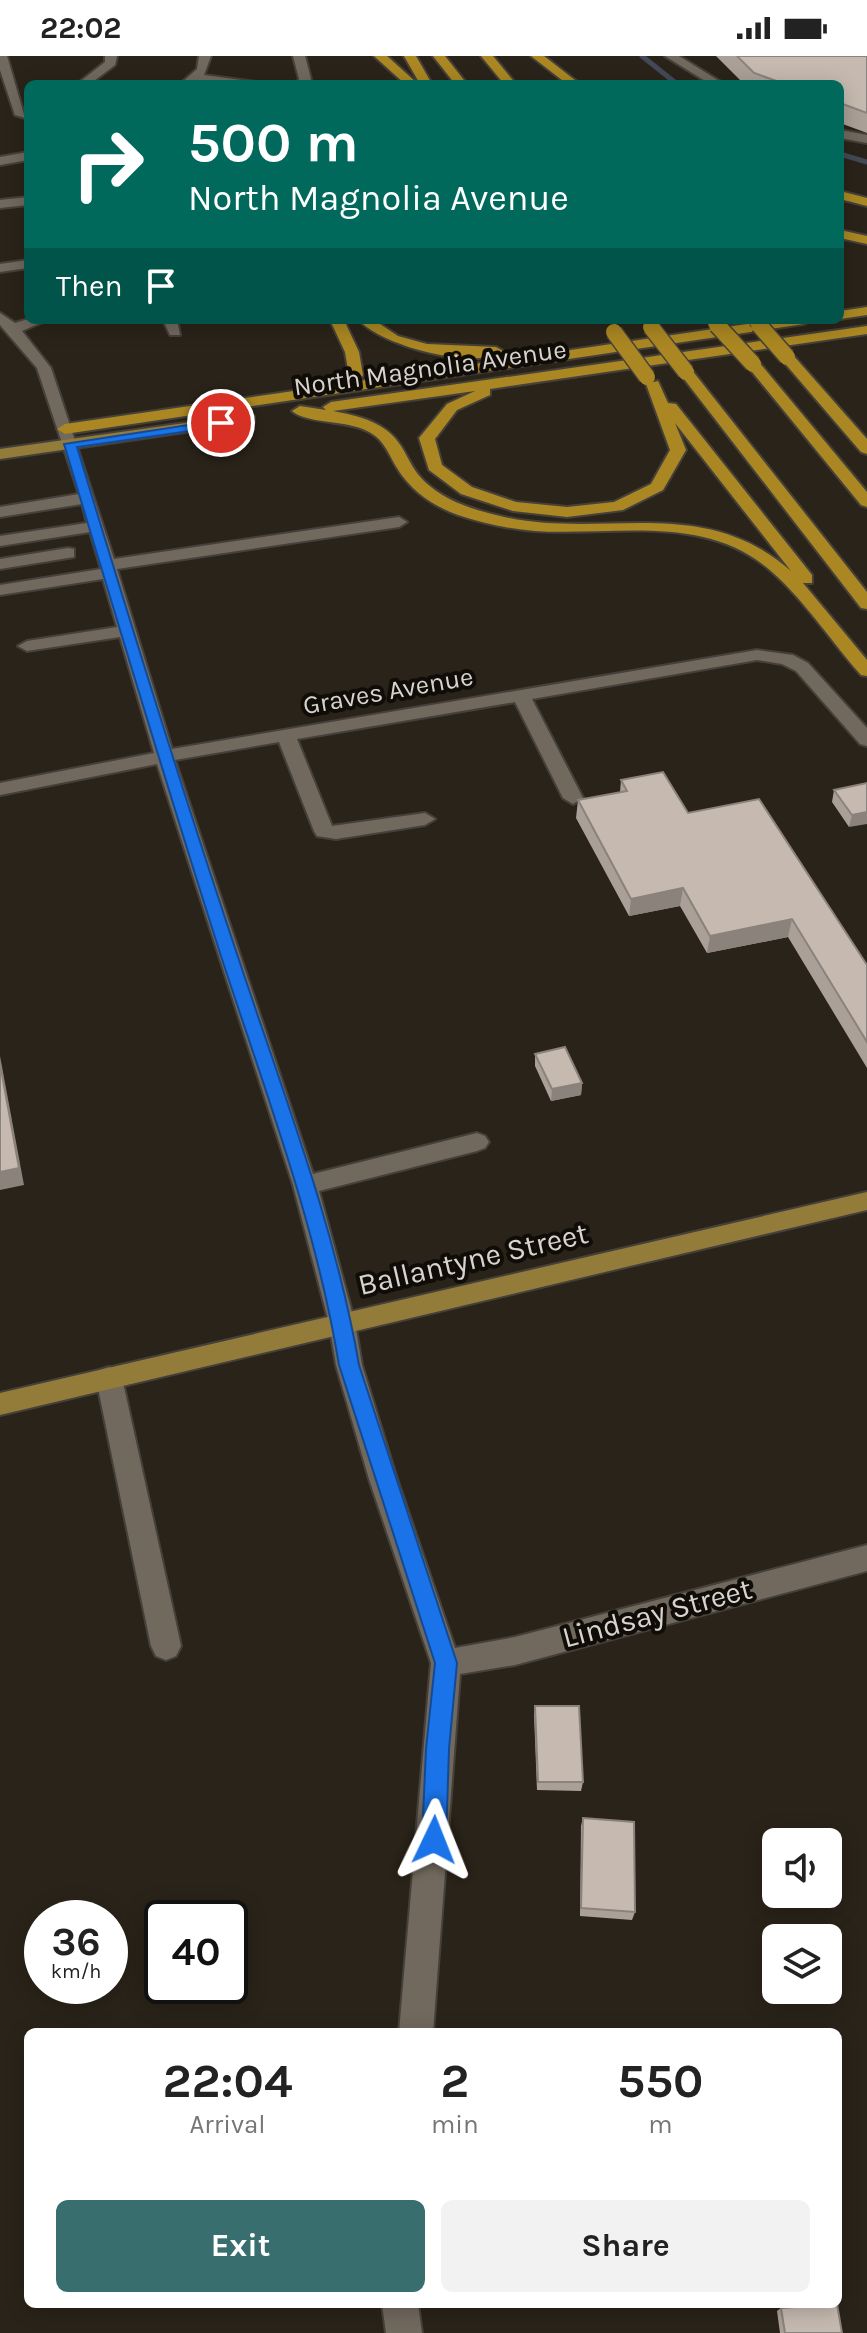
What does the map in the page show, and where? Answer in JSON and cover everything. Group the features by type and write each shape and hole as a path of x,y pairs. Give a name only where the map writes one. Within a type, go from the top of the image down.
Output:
{"highway":[{"path":"380,56 407,80"},
{"path":"410,56 424,80"},
{"path":"439,56 458,80"},
{"path":"487,56 507,80"},
{"path":"526,56 536,74"},
{"path":"537,56 569,80"},
{"path":"844,195 867,200"},
{"path":"844,235 867,240"},
{"path":"844,314 867,311"},
{"path":"339,324 352,352 356,375 346,388"},
{"path":"372,324 387,335 435,349 607,347"},
{"path":"648,324 867,604"},
{"path":"717,324 867,502"},
{"path":"758,324 867,449"},
{"name":"North Magnolia Avenue","path":"67,437 346,388 775,324"},
{"path":"609,326 867,656"},
{"name":"North Magnolia Avenue","path":"249,419 867,330"},
{"path":"827,335 867,339"},
{"path":"514,379 463,401 440,417 429,432 429,454 445,477 474,496 511,507 554,512 617,505 648,493 670,474 678,450 650,380"},
{"path":"808,380 867,431"},
{"path":"300,411 350,419 378,430 389,440 407,473 430,495 481,517 545,528 674,527 730,540 755,551 777,567 867,671"}],"main road":[{"name":"North Magnolia Avenue","path":"0,439 67,437 249,419"},
{"name":"North Magnolia Avenue","path":"0,454 67,437"},
{"name":"Ballantyne Street","path":"0,1404 867,1201"}],"street":[{"path":"1,56 24,112"},
{"path":"88,80 111,63 111,56"},
{"path":"192,80 206,62 205,56"},
{"path":"299,56 304,80"},
{"path":"673,58 696,57"},
{"path":"673,58 711,80"},
{"path":"7,119 24,114"},
{"path":"844,135 866,140"},
{"path":"0,161 24,157"},
{"path":"0,204 24,201"},
{"path":"0,268 24,265"},
{"path":"0,344 8,326 44,368 98,526 164,755 305,1185 342,1323 349,1365 379,1464 446,1663 416,2028"},
{"path":"0,512 87,498"},
{"path":"0,590 108,569 399,522"},
{"path":"0,541 98,526"},
{"path":"0,564 68,553"},
{"path":"22,560 29,585"},
{"path":"27,646 127,631"},
{"name":"Graves Avenue","path":"0,789 164,755 757,655 787,659 802,667 867,740"},
{"path":"520,694 573,798"},
{"path":"286,736 324,831 336,833 425,819"},
{"path":"305,1185 477,1142"},
{"path":"109,1378 166,1646"},
{"name":"Lindsay Street","path":"446,1663 515,1651 867,1558"},
{"path":"401,2308 404,2333"}],"building":[{"path":"737,56 867,56 867,113 844,104 844,80 774,80 754,73"},
{"path":"663,772 688,813 759,799 867,965 867,1042 792,919 710,936 683,888 631,899 578,800 627,791 621,780"},
{"path":"867,783 867,812 852,815 834,790"},
{"path":"565,1047 582,1083 552,1089 535,1054"},
{"path":"0,1064 19,1168 0,1172"},
{"path":"535,1706 579,1706 583,1782 538,1782"},
{"path":"583,1818 634,1822 635,1912 581,1908"},
{"path":"781,2308 838,2308 842,2333 785,2333"}],"waterway":[{"path":"642,56 672,80"},
{"path":"844,155 867,162"}],"route":[{"path":"221,423 70,444 98,526 164,755 305,1185 342,1323 349,1365 383,1479 446,1663 437,1749 434,1840"}]}
